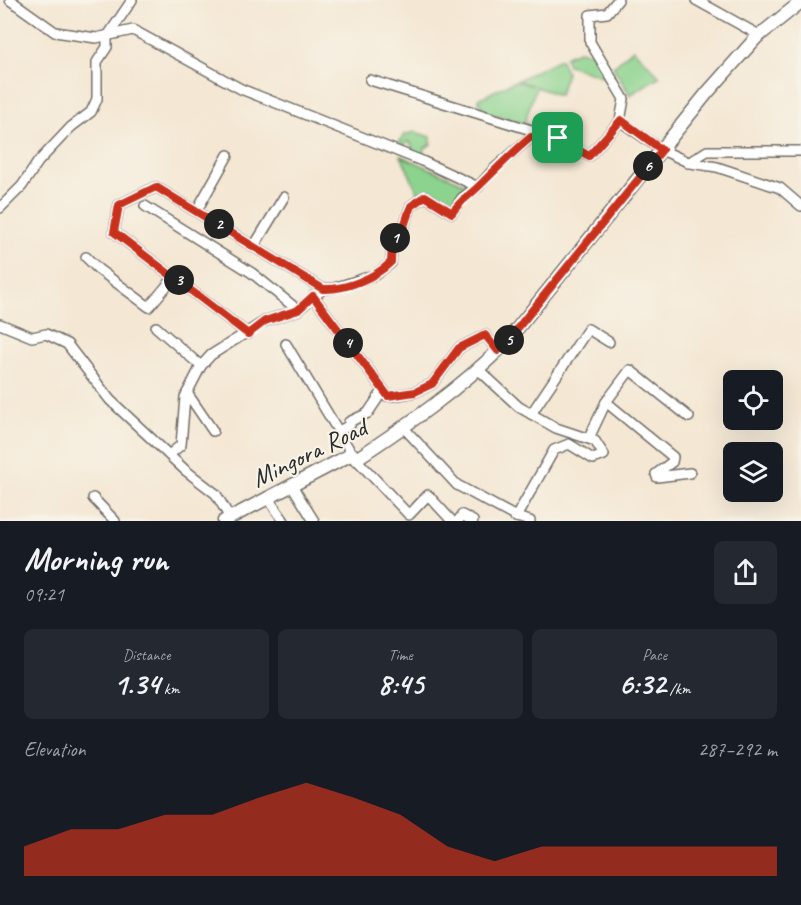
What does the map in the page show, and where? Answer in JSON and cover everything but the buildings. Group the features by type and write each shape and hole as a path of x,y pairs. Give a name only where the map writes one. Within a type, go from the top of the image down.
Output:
{"main road":[{"name":"Mingora Road","path":"227,519 291,484 354,456 404,428 479,370 498,351 759,35 801,2"}],"street":[{"path":"10,0 55,32 107,37 133,30 241,89 422,161 478,187"},
{"path":"0,208 22,186 46,153 71,127 91,112 97,99 97,62 107,47 107,37 125,14 132,0"},
{"path":"370,80 558,138 589,156 621,120 624,99 590,42 590,15 607,13 618,0"},
{"path":"696,0 759,35"},
{"path":"621,120 662,150 688,163 717,167 780,188 801,206"},
{"path":"169,455 181,445 187,393 201,366 220,347 248,334 272,318 298,310 323,289 334,288 380,273 391,262 392,243 404,226 411,206 425,196 452,213 462,198 478,187 494,169 531,137 544,140 558,138"},
{"path":"688,163 707,151 801,151"},
{"path":"197,210 228,155"},
{"path":"248,334 175,276 114,232 119,205 156,187 323,289"},
{"path":"254,246 284,197"},
{"path":"145,206 252,273 298,310"},
{"path":"87,257 98,269 149,307 175,276"},
{"path":"313,296 388,396"},
{"path":"0,324 32,337 46,334 67,344 110,400 169,455 216,494 227,519"},
{"path":"156,327 201,366"},
{"path":"531,414 588,329 609,342"},
{"path":"339,431 350,425 349,422 368,412 380,395 415,392 432,384 459,348 485,335 498,351"},
{"path":"286,344 354,456 409,515 428,495 452,521"},
{"path":"479,370 501,392 531,414 556,428 589,438 604,455 593,459 569,444 554,450 516,517"},
{"path":"589,438 606,402 630,370 688,417"},
{"path":"187,393 213,431"},
{"path":"606,402 673,457 672,462 656,474 657,477 690,473"},
{"path":"404,428 457,485 516,517 530,521"},
{"path":"291,484 314,521"},
{"path":"267,497 284,521"},
{"path":"93,498 115,521"},
{"path":"458,521 462,515 473,521"}],"green space":[{"path":"633,49 660,76 630,95 613,67"},
{"path":"578,51 592,53 607,78 568,65 565,57"},
{"path":"560,59 567,73 559,95 536,87 525,121 527,124 485,113 478,99 515,81 533,86 518,80"},
{"path":"415,132 431,137 431,144 424,149 423,157 412,152 412,145 408,141 403,147 399,143 404,135"},
{"path":"401,156 473,187 452,208 419,195"}],"route":[{"path":"621,120 662,150 498,351 485,335 459,348 432,384 415,392 388,396 313,296 298,310 279,314 248,334 175,276 114,232 119,205 156,187 197,210 298,275 323,289 334,288 380,273 391,262 392,243 404,226 411,206 425,196 452,213 462,198 478,187 494,169 531,137 544,140 558,138 589,156 621,120"}]}
